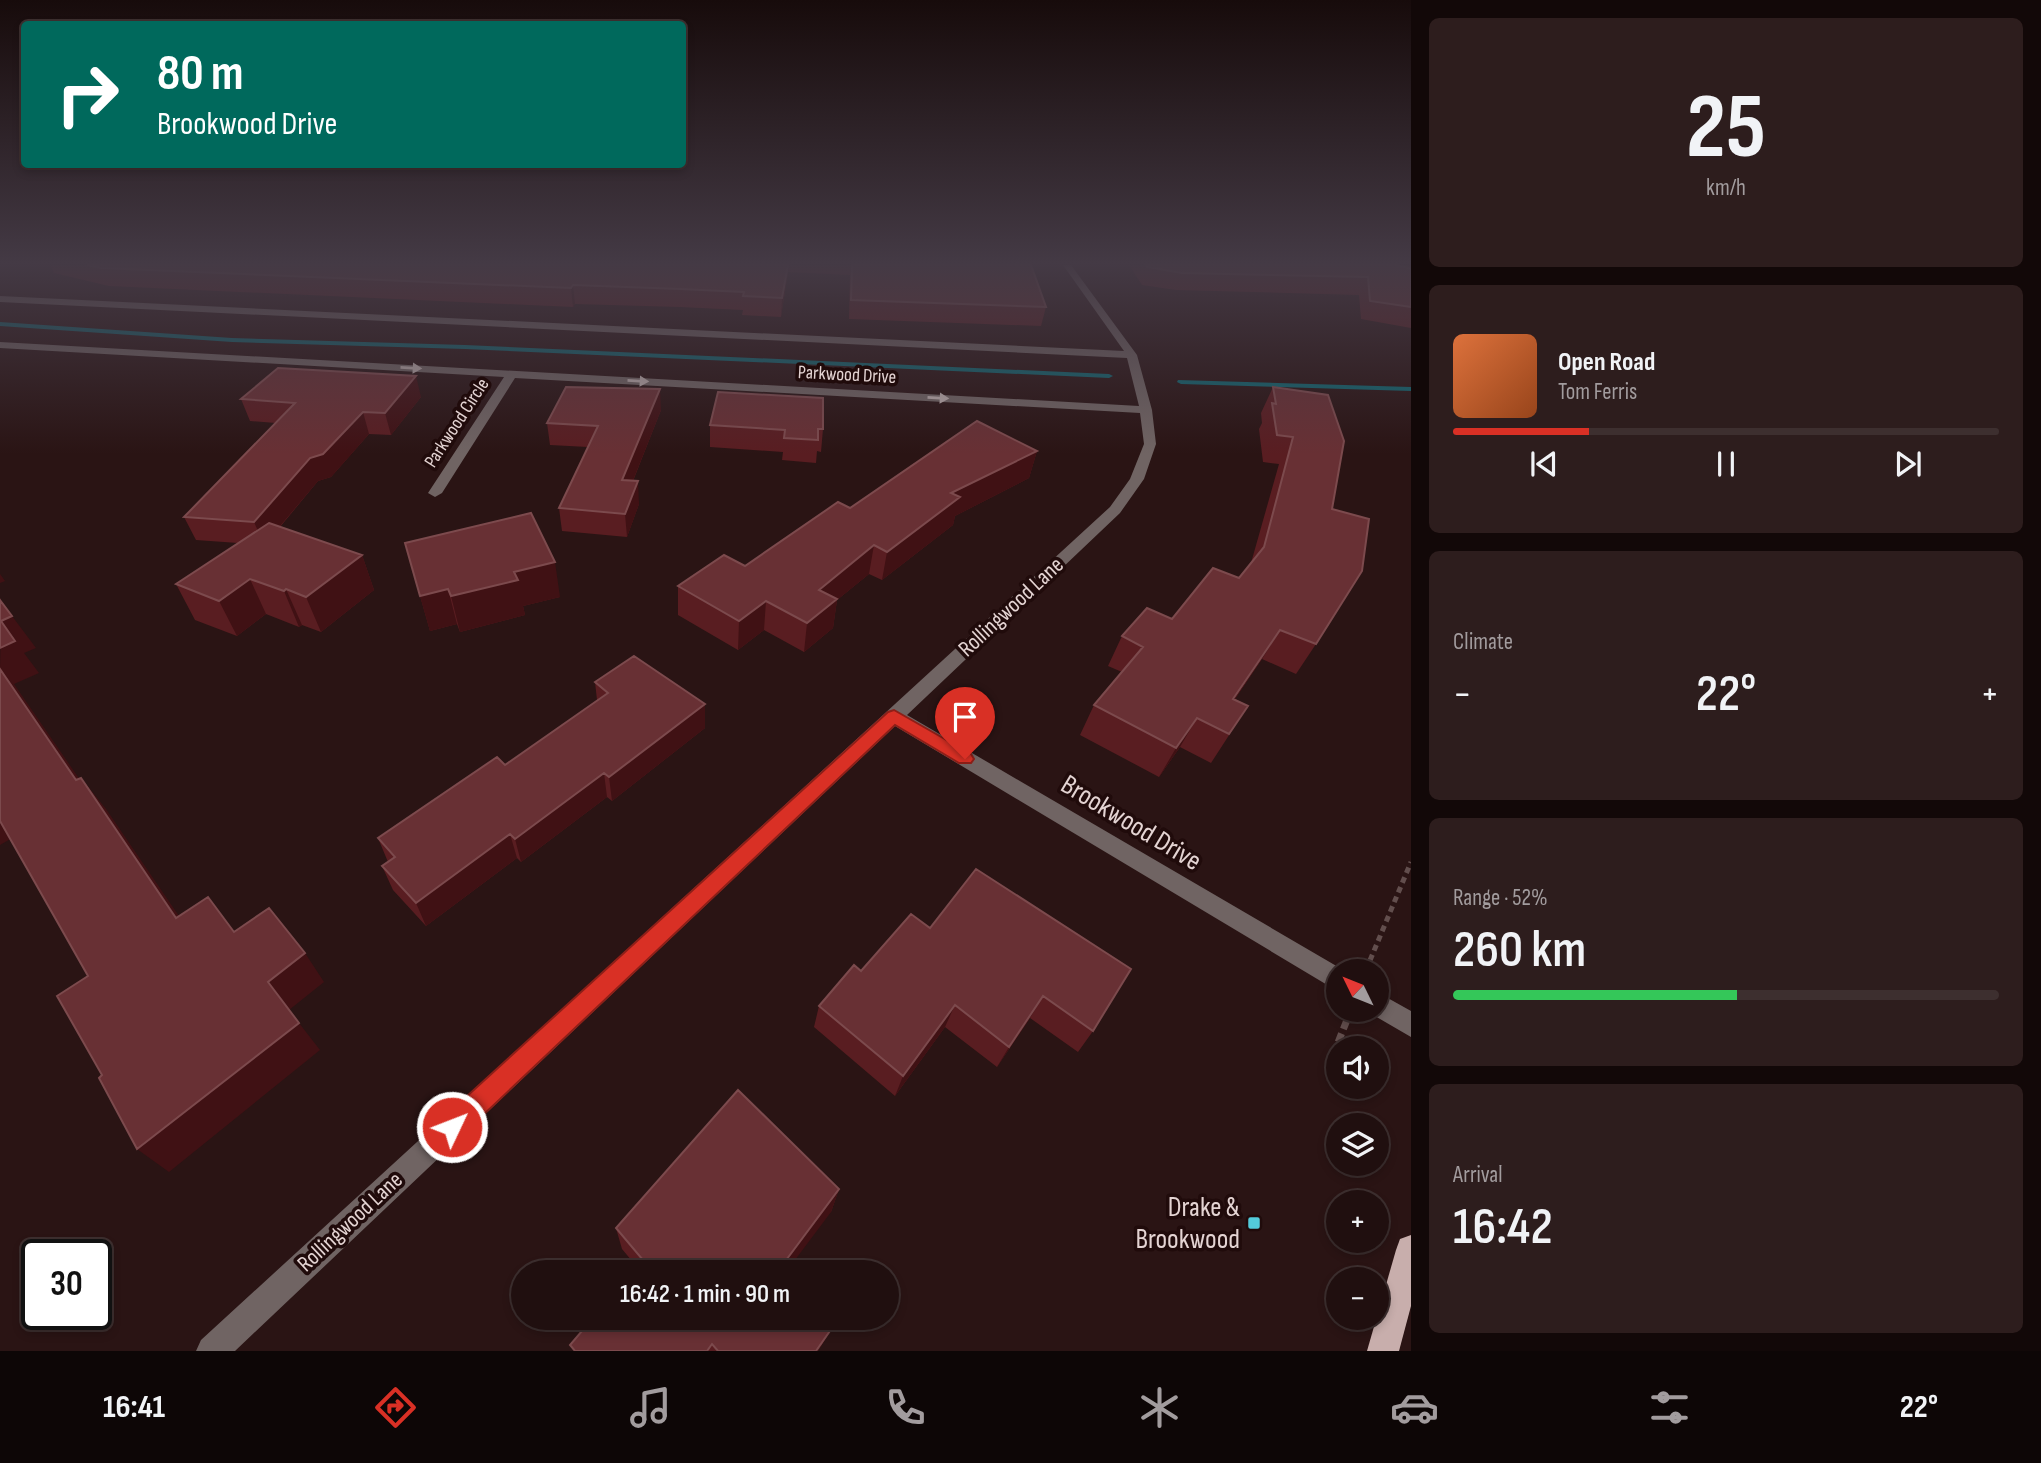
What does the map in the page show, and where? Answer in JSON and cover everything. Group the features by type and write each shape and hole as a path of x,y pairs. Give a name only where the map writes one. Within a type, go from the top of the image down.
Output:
{"main road":[{"path":"1383,1351 1411,1250"}],"street":[{"name":"Parkwood Drive","path":"587,328 1132,355"},
{"name":"Rollingwood Lane","path":"212,1351 1115,510 1137,479 1150,444 1146,411 1132,355 1113,328"},
{"name":"Parkwood Drive","path":"0,345 1146,411"},
{"name":"Parkwood Circle","path":"435,493 512,373"},
{"name":"Brookwood Drive","path":"894,716 1326,973"},
{"path":"1390,1012 1411,1025"}],"path":[{"path":"1371,959 1411,862"}],"building":[{"path":"278,368 416,376 385,413 363,412 323,454 310,458 254,522 184,517 295,403 241,399"},
{"path":"566,387 660,389 622,480 638,481 625,514 559,508 598,426 547,423"},
{"path":"1273,387 1328,395 1344,441 1332,509 1369,519 1362,571 1316,644 1280,630 1233,699 1248,706 1229,734 1197,718 1176,748 1094,705 1143,647 1122,636 1147,608 1172,619 1213,568 1239,578 1264,547 1293,437 1277,435 1272,403 1276,404"},
{"path":"718,392 823,398 823,429 818,429 818,440 784,438 785,430 710,425"},
{"path":"977,421 1037,451 951,493 960,497 887,552 874,545 819,590 837,599 807,623 766,601 739,621 678,586 724,555 745,566 838,502 850,508"},
{"path":"531,513 555,562 514,572 518,580 451,596 448,589 420,596 405,543"},
{"path":"269,523 362,555 306,597 250,579 219,601 176,584"},
{"path":"0,600 12,616 1,621 15,641 0,648"},
{"path":"634,656 705,704 609,777 604,773 515,839 510,834 416,903 382,866 395,857 378,838 497,757 505,765 608,693 595,682"},
{"path":"0,669 76,780 81,778 176,918 208,897 234,932 269,908 305,953 268,982 299,1023 137,1149 99,1078 102,1075 57,996 88,976 0,821"},
{"path":"976,869 1131,969 1093,1031 1043,996 1009,1047 955,1005 903,1076 819,1006 854,965 861,971 911,914 930,928"},
{"path":"738,1090 839,1189 786,1260 643,1260 616,1228"},
{"path":"583,1330 831,1330 816,1351 718,1351 712,1344 707,1351 575,1351 570,1345"}],"waterway":[{"path":"59,328 232,340 465,347 1109,376"},
{"path":"1181,382 1411,389"}],"place":[{"name":"Drake & Brookwood","path":"1254,1223"}],"route":[{"path":"452,1127 894,716 965,759"}]}
